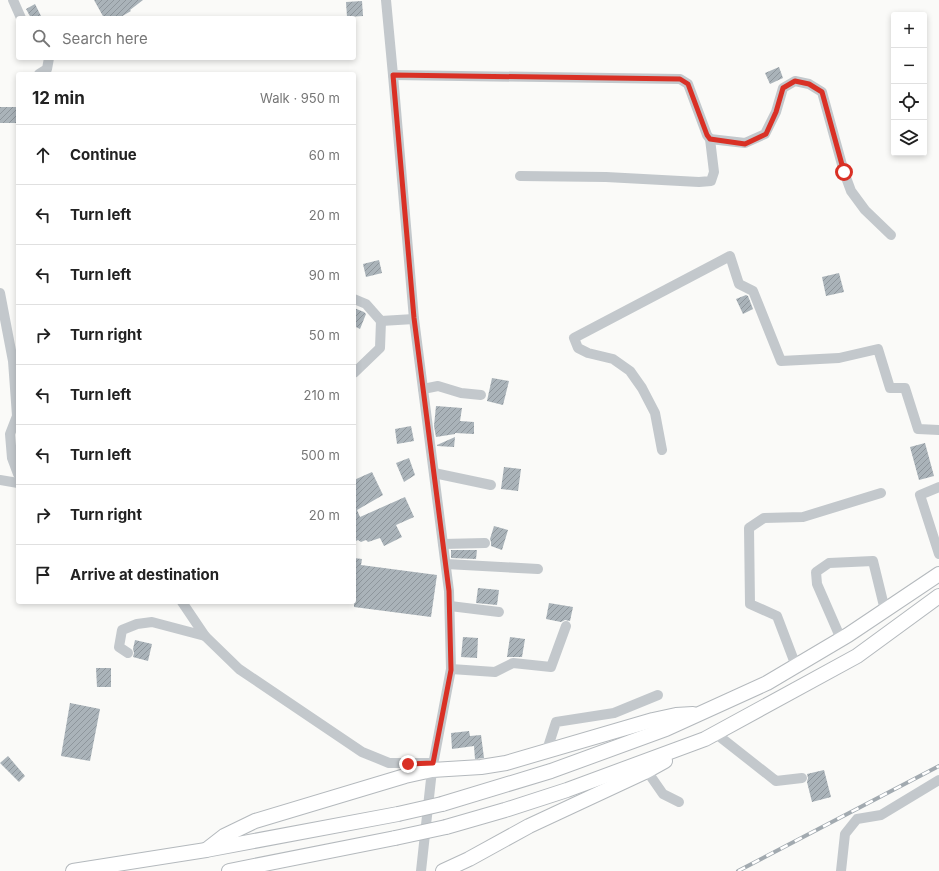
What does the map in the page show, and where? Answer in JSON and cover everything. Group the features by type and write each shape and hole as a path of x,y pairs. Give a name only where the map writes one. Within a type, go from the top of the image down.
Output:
{"highway":[{"path":"73,871 206,850 398,814 442,804 551,771 666,730 767,683 841,639 939,574"},
{"path":"443,871 529,826 647,771 857,656 939,596"},
{"path":"206,850 229,834 255,822 433,767 493,766 664,717 699,714"},
{"path":"229,871 446,827 567,790 710,736"}],"street":[{"path":"13,0 19,16"},
{"path":"386,0 414,318 446,564 450,606 451,670 433,767 421,871"},
{"path":"42,72 47,69 49,60"},
{"path":"393,75 680,79 688,84 707,135 710,139 714,172 711,181 699,182 606,177 520,176"},
{"path":"710,139 745,144 766,134 776,112 783,88 795,81 809,84 822,92 844,172 851,191 865,210 890,235"},
{"path":"662,450 655,413 642,388 630,371 612,359 588,353 578,348 574,338 730,256 739,284 753,291 781,360 839,358 878,349 890,388 905,388 918,429 939,430"},
{"path":"0,292 13,361 16,402"},
{"path":"356,300 366,304 381,321 380,348 356,371"},
{"path":"381,321 414,318"},
{"path":"423,388 438,386 461,393 481,395"},
{"path":"16,419 10,434 12,458 16,469"},
{"path":"434,473 491,485"},
{"path":"0,480 16,483"},
{"path":"939,487 920,495 939,554"},
{"path":"796,666 777,616 750,604 749,528 764,518 803,517 881,494"},
{"path":"443,544 485,543"},
{"path":"841,639 817,584 816,572 829,563 873,561 885,610"},
{"path":"446,564 538,569"},
{"path":"183,604 205,636 239,669 362,752 389,762 433,767"},
{"path":"450,606 499,612"},
{"path":"128,652 119,647 122,630 137,624 152,622 205,636"},
{"path":"451,670 495,672 513,663 551,667 566,626"},
{"path":"547,750 556,722 614,713 658,695"},
{"path":"710,736 776,781 802,778"},
{"path":"647,771 663,794 679,802"},
{"path":"841,871 845,834 857,819 881,815 939,780"}],"building":[{"path":"94,0 143,0 130,10 131,11 122,16 103,16"},
{"path":"362,1 363,16 347,16 346,2"},
{"path":"35,4 41,16 30,16 26,9"},
{"path":"779,67 783,78 770,84 765,73"},
{"path":"0,107 16,107 16,123 0,123"},
{"path":"379,260 382,273 366,277 363,264"},
{"path":"839,273 844,292 826,296 822,277"},
{"path":"746,295 748,296 753,309 743,314 736,299"},
{"path":"356,309 366,314 360,329 356,327"},
{"path":"492,378 509,381 503,405 487,401"},
{"path":"436,406 462,408 460,421 474,422 474,434 455,433 436,437 434,426"},
{"path":"411,426 414,441 397,444 395,429"},
{"path":"455,437 454,447 437,446 437,445"},
{"path":"925,443 934,476 919,480 910,447"},
{"path":"409,458 415,475 404,482 396,463"},
{"path":"504,467 521,469 518,491 501,489"},
{"path":"372,472 383,495 357,510 360,517 405,497 414,517 396,525 402,537 384,546 380,538 368,542 366,540 361,542 358,540 356,541 356,479"},
{"path":"494,526 508,530 502,550 491,546 490,539"},
{"path":"451,550 477,550 476,559 451,558"},
{"path":"356,558 362,559 361,565 437,575 431,617 354,607 354,604 356,604"},
{"path":"478,588 499,590 497,605 476,603"},
{"path":"549,603 573,607 570,621 565,620 561,622 546,619"},
{"path":"463,637 478,638 477,658 461,657"},
{"path":"510,637 525,639 522,657 507,657"},
{"path":"135,640 152,644 148,661 133,657"},
{"path":"96,668 111,668 111,687 97,687"},
{"path":"70,703 100,709 90,761 61,756"},
{"path":"469,731 470,736 481,735 484,758 475,759 474,746 452,749 451,733"},
{"path":"8,756 25,776 19,782 0,763"},
{"path":"824,770 831,797 812,802 807,782 807,774"}],"railway":[{"path":"738,871 939,766"}],"route":[{"path":"408,764 433,763 451,670 449,591 414,318 393,75 680,79 688,84 707,135 710,139 745,144 766,134 776,112 783,88 795,81 809,84 822,92 844,172"}]}
